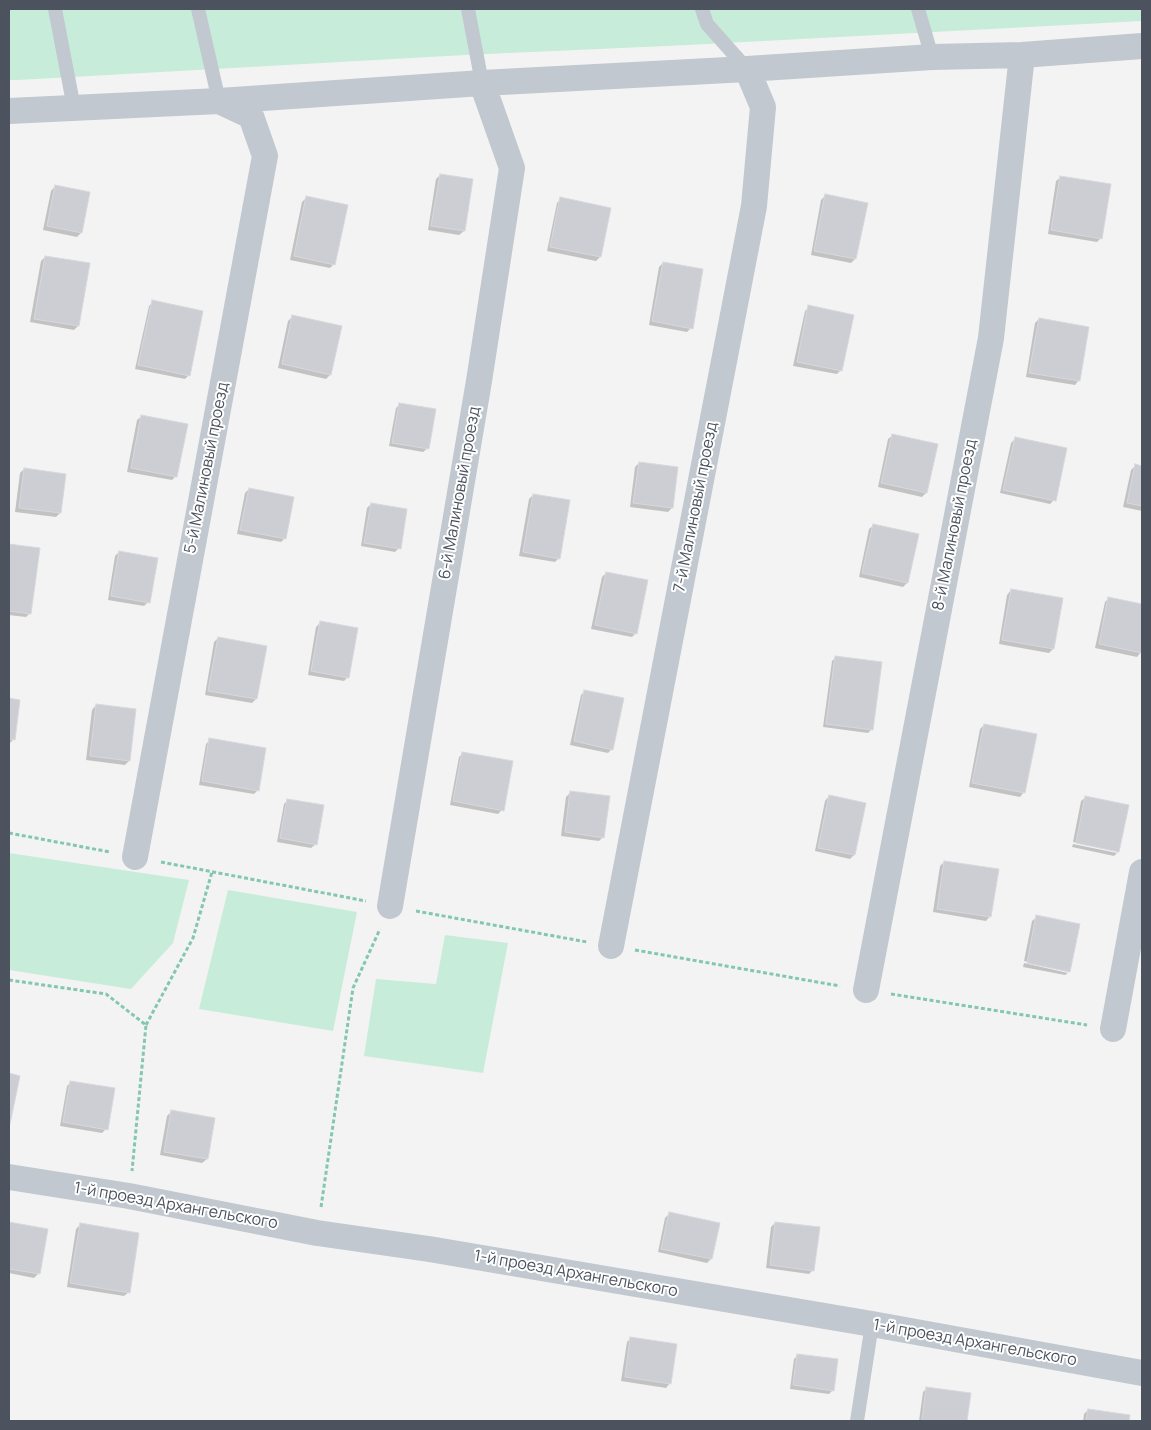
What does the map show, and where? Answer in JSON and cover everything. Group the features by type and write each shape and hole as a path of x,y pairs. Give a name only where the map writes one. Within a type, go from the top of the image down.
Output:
{"street":[{"path":"9,111 219,101 482,83 932,57 1022,56 1142,46"},
{"name":"8-й Малиновый проезд","path":"866,990 991,338 1022,56"},
{"name":"7-й Малиновый проезд","path":"611,946 754,206 763,107 747,69"},
{"name":"6-й Малиновый проезд","path":"390,906 479,381 512,168 482,83"},
{"name":"5-й Малиновый проезд","path":"134,857 265,156 251,116 219,101"},
{"path":"1113,1029 1142,872"},
{"name":"1-й проезд Архангельского","path":"9,1177 129,1196 317,1233 429,1249 872,1324 1142,1373"}],"lane":[{"path":"55,9 74,108"},
{"path":"198,9 219,101"},
{"path":"468,9 482,83"},
{"path":"702,9 706,24 747,69"},
{"path":"918,9 932,57"},
{"path":"857,1421 872,1324"}],"path":[{"path":"9,833 611,946 866,990 1113,1029"},
{"path":"129,1196 146,1025 193,938 212,872"},
{"path":"317,1233 354,988 390,906"},
{"path":"9,980 106,994 146,1025"}],"green space":[{"path":"9,9 1142,9 1142,21 9,80"},
{"path":"9,853 189,880 173,943 131,989 9,970"},
{"path":"228,890 357,912 333,1031 199,1009"},
{"path":"445,935 508,943 483,1073 364,1056 376,979 436,984"}],"building":[{"path":"440,174 473,179 465,231 431,226"},
{"path":"1060,176 1111,184 1102,239 1051,230"},
{"path":"55,185 90,192 82,233 47,226"},
{"path":"825,194 868,203 856,259 814,251"},
{"path":"306,196 348,205 335,265 294,256"},
{"path":"560,197 611,208 601,257 550,247"},
{"path":"45,256 90,263 79,326 34,319"},
{"path":"663,262 703,269 693,329 652,321"},
{"path":"152,300 203,311 190,376 138,365"},
{"path":"808,305 854,315 842,371 797,362"},
{"path":"292,315 342,326 331,375 282,364"},
{"path":"1039,318 1089,327 1080,381 1029,373"},
{"path":"399,403 436,409 429,449 392,443"},
{"path":"141,415 188,424 177,477 131,468"},
{"path":"892,434 938,444 927,493 881,483"},
{"path":"1015,437 1067,448 1056,501 1003,490"},
{"path":"639,462 678,467 673,508 633,503"},
{"path":"1135,464 1142,466 1142,506 1127,503"},
{"path":"24,468 66,474 61,513 19,508"},
{"path":"249,488 294,497 286,539 240,530"},
{"path":"533,494 570,500 560,559 523,552"},
{"path":"371,503 407,509 401,549 364,543"},
{"path":"873,524 919,534 908,583 862,573"},
{"path":"9,544 40,548 31,614 9,611"},
{"path":"119,551 158,558 150,603 111,596"},
{"path":"606,572 648,580 637,634 595,625"},
{"path":"1011,589 1063,598 1054,649 1002,640"},
{"path":"1108,597 1142,604 1142,653 1099,644"},
{"path":"320,621 358,628 349,678 311,671"},
{"path":"218,637 267,646 257,699 208,691"},
{"path":"835,656 882,662 873,730 826,724"},
{"path":"584,690 624,698 613,750 574,741"},
{"path":"9,698 20,700 15,740 9,739"},
{"path":"96,704 136,709 130,761 90,756"},
{"path":"984,724 1037,734 1025,793 972,783"},
{"path":"209,738 266,748 259,791 202,781"},
{"path":"462,752 513,761 504,811 453,801"},
{"path":"570,791 610,796 604,838 565,832"},
{"path":"829,795 866,803 855,855 818,848"},
{"path":"1085,796 1129,805 1119,852 1076,843"},
{"path":"287,799 324,805 317,845 280,838"},
{"path":"944,861 999,869 991,917 937,909"},
{"path":"1036,915 1080,924 1070,972 1027,963"},
{"path":"9,1073 20,1076 10,1124 9,1123"},
{"path":"70,1081 115,1088 108,1130 63,1122"},
{"path":"171,1110 215,1118 208,1159 164,1152"},
{"path":"669,1212 720,1223 712,1259 661,1249"},
{"path":"9,1222 48,1229 40,1274 9,1269"},
{"path":"775,1222 820,1227 814,1271 770,1265"},
{"path":"80,1223 139,1233 130,1293 70,1283"},
{"path":"630,1337 677,1344 671,1384 625,1377"},
{"path":"797,1354 838,1359 834,1391 793,1385"},
{"path":"926,1387 971,1393 967,1421 922,1421"},
{"path":"1088,1409 1130,1415 1129,1421 1086,1421"}]}
